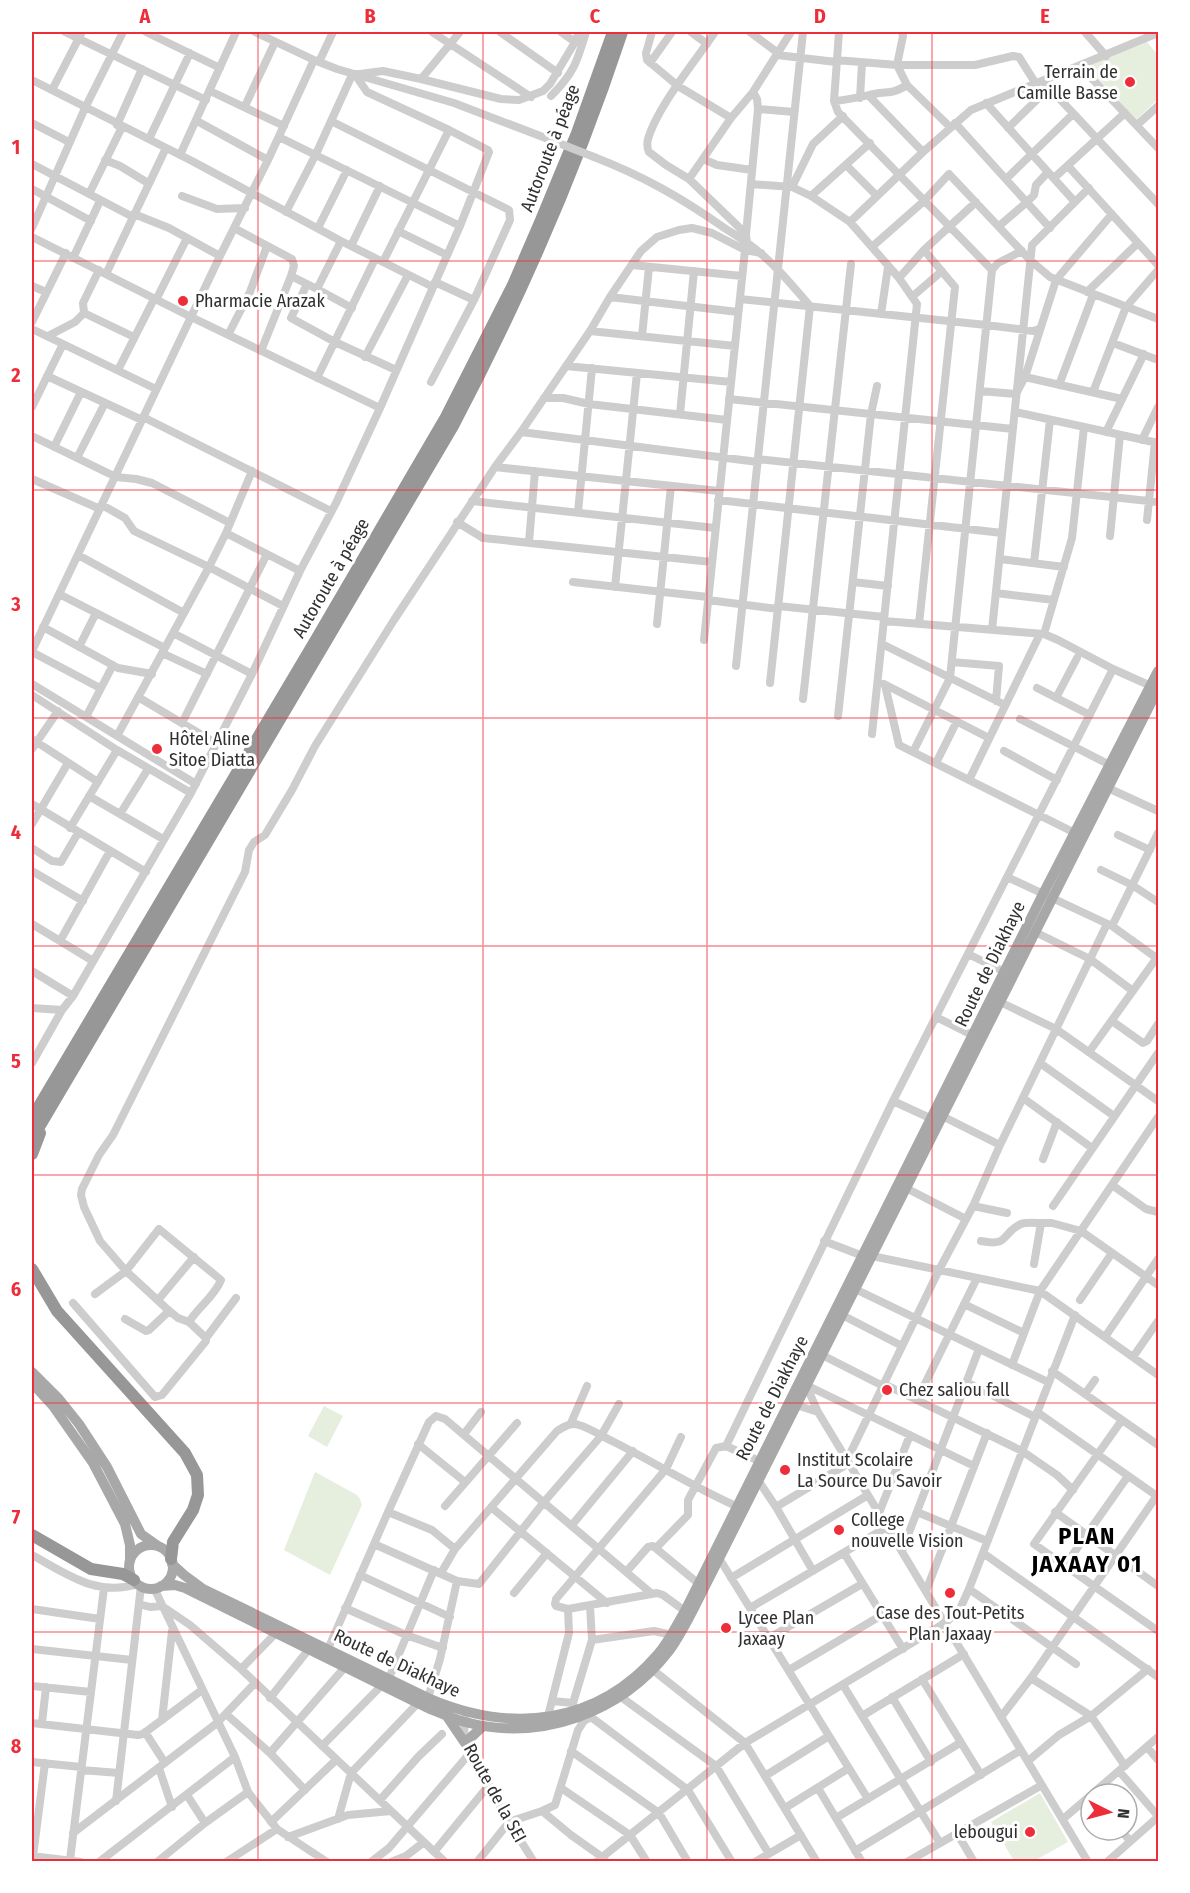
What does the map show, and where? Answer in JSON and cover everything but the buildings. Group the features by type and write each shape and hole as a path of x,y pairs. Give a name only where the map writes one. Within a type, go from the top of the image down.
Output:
{"highway":[{"name":"Autoroute à péage","path":"33,1115 446,417 513,285 542,220 577,133 612,32"},
{"path":"32,1139 453,426 491,353 554,215 597,106 622,32"},
{"path":"32,1154 55,1100"},
{"path":"32,1269 57,1311 185,1454 195,1470 199,1487 196,1503 173,1542 172,1561"},
{"path":"32,1535 91,1569 123,1574 137,1583"}],"main road":[{"name":"Route de Diakhaye","path":"803,1383 822,1355 855,1289 867,1256 906,1188 1005,972 1108,788 1156,691 1158,671"},
{"name":"Route de Diakhaye","path":"423,1700 446,1715 512,1719 548,1716 596,1702 632,1679 672,1635 759,1461 803,1383 937,1117 1000,1002 1035,932 1075,833 1110,765 1156,691"},
{"path":"32,1372 79,1424 107,1467 141,1534 164,1549 172,1561 171,1574 165,1583 157,1587 137,1583 129,1569 130,1545 125,1524 93,1463 53,1406 32,1383"},
{"name":"Route de Diakhaye","path":"172,1561 184,1575 203,1588 328,1649 386,1682 483,1726 535,1728 561,1723 590,1715 621,1696 653,1670 678,1638 758,1480 792,1404"},
{"path":"130,1561 141,1547 158,1546"},
{"name":"Route de Diakhaye","path":"157,1587 175,1585 185,1588 345,1667 386,1682"},
{"path":"446,1715 468,1748 483,1726"}],"street":[{"path":"65,32 81,35 112,54 175,85 245,106 284,126"},
{"path":"32,228 69,142 123,32"},
{"path":"146,32 220,68"},
{"path":"180,155 236,32"},
{"path":"255,32 317,61 354,75 454,103 630,171 668,190 746,242 778,269 810,306 770,683"},
{"path":"100,688 32,651 219,256 333,32"},
{"path":"432,32 531,97"},
{"path":"422,79 460,32"},
{"path":"503,32 558,73"},
{"path":"561,32 575,42"},
{"path":"354,75 383,71 501,99 519,100 543,91 558,73 579,32"},
{"path":"551,96 567,80 576,64 586,32"},
{"path":"652,32 646,53 647,60 678,86 731,118"},
{"path":"650,63 672,32"},
{"path":"691,32 707,44"},
{"path":"715,32 655,123 647,140 647,147 649,152 689,179 746,242"},
{"path":"750,32 778,54 800,58 897,65 975,65 1013,56 1019,57 1158,204"},
{"path":"689,179 731,118 753,92 791,32"},
{"path":"736,666 774,303 789,187 803,32"},
{"path":"839,32 834,101 838,112 992,270"},
{"path":"902,32 897,65 907,85 953,125 1050,228"},
{"path":"1085,32 1106,56"},
{"path":"850,222 971,110 1043,85 1156,33"},
{"path":"52,90 81,35"},
{"path":"245,106 275,42"},
{"path":"149,139 190,53"},
{"path":"860,98 862,63"},
{"path":"1080,66 1158,148"},
{"path":"89,194 142,69"},
{"path":"286,212 354,75"},
{"path":"32,1063 146,872 217,744 380,408 460,226 489,151 367,92 354,75"},
{"path":"32,80 379,260 474,300"},
{"path":"834,101 896,92 907,85"},
{"path":"1008,128 1043,85"},
{"path":"704,640 758,109 757,99 753,92"},
{"path":"870,96 923,152"},
{"path":"986,104 1075,202"},
{"path":"1137,125 1158,106"},
{"path":"758,109 794,112"},
{"path":"999,226 1034,195 1036,185 1068,166 1125,113"},
{"path":"1006,179 1073,114"},
{"path":"789,187 813,144 843,116"},
{"path":"197,121 268,160"},
{"path":"331,121 509,210 510,220 474,300 431,382"},
{"path":"32,123 69,142"},
{"path":"317,378 352,308 398,231 449,130"},
{"path":"279,137 460,226"},
{"path":"811,196 870,143"},
{"path":"84,313 83,303 133,216 165,148"},
{"path":"703,159 717,165 752,170"},
{"path":"105,160 148,183"},
{"path":"32,164 100,201 133,216 169,228 219,256"},
{"path":"846,165 877,196"},
{"path":"1068,166 1158,265"},
{"path":"318,228 347,170"},
{"path":"873,246 924,201 949,174 1030,260 1050,277 1158,319"},
{"path":"751,184 789,187 811,196 850,222 873,246 917,304 884,619 881,683 872,734"},
{"path":"351,246 380,186"},
{"path":"992,630 1032,245 1089,188"},
{"path":"32,189 90,221"},
{"path":"183,196 216,209 245,208"},
{"path":"32,322 46,292 100,201"},
{"path":"899,278 924,250 976,202"},
{"path":"1017,394 1025,377 1056,280 1112,214"},
{"path":"234,228 292,259 294,266 261,351"},
{"path":"206,1338 189,1322 169,1311 126,1271 100,1241 81,1201 82,1189 112,1135 245,872 249,850 254,842 265,834 315,746 458,522 590,331 641,251 657,237 692,228 746,242"},
{"path":"398,231 447,255"},
{"path":"32,237 380,408"},
{"path":"118,370 187,238"},
{"path":"317,289 341,241"},
{"path":"1059,385 1090,293 1138,243"},
{"path":"228,335 250,292 267,246"},
{"path":"919,624 955,288 924,250"},
{"path":"913,752 950,678 992,270 998,263 1022,251"},
{"path":"803,699 851,264"},
{"path":"632,265 742,276"},
{"path":"642,336 649,267"},
{"path":"881,314 888,267"},
{"path":"1093,392 1126,307 1158,270"},
{"path":"680,414 694,271"},
{"path":"913,296 942,271"},
{"path":"365,357 408,274"},
{"path":"291,276 352,308"},
{"path":"291,318 307,284"},
{"path":"32,286 46,292"},
{"path":"610,297 738,312"},
{"path":"740,299 1033,331 1040,329"},
{"path":"48,336 75,322 84,313"},
{"path":"84,313 134,337"},
{"path":"276,314 291,318 365,357 396,370"},
{"path":"32,328 156,389"},
{"path":"590,331 735,346"},
{"path":"1113,343 1158,360"},
{"path":"32,407 63,344"},
{"path":"1106,432 1144,354"},
{"path":"566,366 731,382"},
{"path":"578,513 592,368"},
{"path":"615,587 637,373"},
{"path":"47,376 142,418 332,511"},
{"path":"1025,377 1122,399"},
{"path":"838,716 871,414 877,386"},
{"path":"980,391 1017,394"},
{"path":"54,447 81,392"},
{"path":"544,398 727,420"},
{"path":"729,399 1013,429"},
{"path":"77,458 105,403"},
{"path":"1142,440 1158,407"},
{"path":"1015,412 1157,443 1154,501 1147,520"},
{"path":"1034,563 1050,420"},
{"path":"969,780 1042,634 1054,600 1072,538 1084,427"},
{"path":"521,432 723,458 794,462 1154,501"},
{"path":"1110,536 1120,435"},
{"path":"32,436 116,477 152,483 230,523"},
{"path":"495,467 671,486 753,504 1002,532"},
{"path":"117,736 209,567 252,471"},
{"path":"529,542 535,471"},
{"path":"32,479 125,518 134,531 283,606"},
{"path":"657,624 671,486"},
{"path":"472,501 715,528"},
{"path":"458,522 483,538 712,562"},
{"path":"226,532 300,571"},
{"path":"182,723 267,554"},
{"path":"78,555 184,613"},
{"path":"1000,559 1064,567"},
{"path":"573,582 743,605 813,609 919,624 1042,634 1156,691"},
{"path":"853,582 888,586"},
{"path":"996,593 1054,600"},
{"path":"58,594 207,674"},
{"path":"79,647 96,613"},
{"path":"43,627 122,669 152,674"},
{"path":"173,633 252,674"},
{"path":"882,644 1005,705"},
{"path":"1056,698 1077,658"},
{"path":"952,662 999,666 996,700"},
{"path":"86,717 113,665"},
{"path":"726,1446 893,1101 1113,669"},
{"path":"881,683 989,738"},
{"path":"881,683 898,745 1075,833"},
{"path":"32,684 56,706 117,750 191,793"},
{"path":"1036,688 1090,715"},
{"path":"32,695 86,717 196,784"},
{"path":"138,697 217,744"},
{"path":"56,706 33,744 98,782"},
{"path":"1020,719 1110,765"},
{"path":"936,763 957,721"},
{"path":"32,848 52,861 61,862 89,796 117,750"},
{"path":"1004,751 1057,780"},
{"path":"32,824 68,763"},
{"path":"120,814 148,769"},
{"path":"1108,788 1158,811"},
{"path":"89,796 163,839"},
{"path":"32,804 146,872"},
{"path":"776,1507 848,1461 939,1270 973,1206 1090,959 1132,885 1158,832"},
{"path":"1118,835 1150,850"},
{"path":"60,941 110,851"},
{"path":"1101,870 1156,900 1158,890"},
{"path":"32,871 82,901"},
{"path":"1007,877 1109,925 1158,957 1089,1052"},
{"path":"32,924 93,961"},
{"path":"1035,932 1090,959 1133,991"},
{"path":"968,954 1005,972"},
{"path":"32,971 73,996"},
{"path":"1000,1002 1056,1029 1158,1101"},
{"path":"32,1008 63,1010"},
{"path":"936,1017 974,1036"},
{"path":"1112,1021 1143,1043 1147,1041 1158,1024"},
{"path":"1053,1206 1158,1053"},
{"path":"1040,1063 1114,1116"},
{"path":"1023,1098 1092,1148"},
{"path":"893,1101 937,1117 1000,1145"},
{"path":"1012,1365 1040,1291 1158,1118"},
{"path":"1043,1159 1057,1122"},
{"path":"1112,1185 1146,1209 1158,1212"},
{"path":"906,1188 966,1219"},
{"path":"973,1206 1007,1213"},
{"path":"981,1241 999,1243 1022,1223 1052,1223 1067,1226 1081,1232 1158,1285"},
{"path":"1034,1263 1041,1223"},
{"path":"95,1294 126,1271 159,1229 221,1281 189,1322"},
{"path":"824,1241 867,1256 1040,1291 1158,1375"},
{"path":"1080,1300 1112,1253"},
{"path":"158,1300 194,1257"},
{"path":"1104,1337 1158,1259"},
{"path":"917,1400 977,1278"},
{"path":"855,1289 1048,1382"},
{"path":"74,1303 156,1396 162,1395 206,1341 236,1298"},
{"path":"964,1304 1024,1333"},
{"path":"125,1319 146,1331 169,1311"},
{"path":"842,1315 902,1346"},
{"path":"542,1811 601,1860 745,1743 903,1649 945,1623 959,1611 1075,1315"},
{"path":"1133,1357 1158,1321"},
{"path":"902,1551 979,1349"},
{"path":"822,1355 1022,1451 1057,1475 1072,1490"},
{"path":"1052,1371 1122,1420 1157,1441"},
{"path":"1085,1394 1095,1380"},
{"path":"966,1382 1036,1414 1158,1495 1001,1717"},
{"path":"803,1383 818,1412 1088,1862"},
{"path":"803,1383 974,1466"},
{"path":"571,1424 587,1386"},
{"path":"374,1544 457,1581 479,1584 520,1531 601,1436 619,1404"},
{"path":"792,1404 818,1412"},
{"path":"464,1434 481,1412"},
{"path":"328,1649 418,1444 429,1422 436,1416 442,1417 464,1434 651,1593"},
{"path":"1122,1420 1034,1544 1158,1630"},
{"path":"445,1506 517,1423"},
{"path":"322,1746 386,1682 437,1571 557,1431 571,1424 580,1425 633,1451 696,1488 736,1506"},
{"path":"926,1591 987,1433"},
{"path":"879,1513 910,1435"},
{"path":"681,1437 666,1469 599,1547 555,1602 555,1605 568,1609 651,1593 663,1595 685,1611"},
{"path":"418,1444 465,1482"},
{"path":"656,1548 688,1515 688,1500 716,1448 726,1446 759,1461"},
{"path":"572,1525 633,1451"},
{"path":"1065,1564 1128,1476"},
{"path":"758,1480 813,1571"},
{"path":"732,1578 868,1494"},
{"path":"492,1508 607,1603"},
{"path":"388,1512 432,1530 455,1549"},
{"path":"917,1512 987,1541"},
{"path":"1055,1512 1158,1586"},
{"path":"750,1608 887,1527"},
{"path":"627,1572 648,1547 653,1546 699,1584"},
{"path":"514,1593 547,1553"},
{"path":"843,1553 903,1649"},
{"path":"983,1553 1158,1677"},
{"path":"32,1558 86,1584 123,1589 137,1583 139,1604 116,1801"},
{"path":"719,1558 868,1798"},
{"path":"360,1575 450,1617"},
{"path":"338,1819 351,1773 423,1700 443,1648 457,1581"},
{"path":"769,1638 862,1584"},
{"path":"157,1587 172,1629 235,1758 248,1792 274,1826 327,1862"},
{"path":"70,1860 104,1588"},
{"path":"969,1589 1076,1664"},
{"path":"139,1604 150,1607 162,1606 190,1625 241,1669 445,1862"},
{"path":"552,1701 574,1707 592,1640 590,1606"},
{"path":"345,1608 406,1635 443,1648"},
{"path":"548,1716 569,1633 568,1609"},
{"path":"32,1610 100,1619"},
{"path":"789,1670 882,1615"},
{"path":"162,1720 172,1629"},
{"path":"592,1640 654,1631 672,1635"},
{"path":"241,1669 276,1633"},
{"path":"32,1649 132,1660"},
{"path":"270,1698 309,1649"},
{"path":"862,1716 963,1654"},
{"path":"270,1752 345,1667"},
{"path":"1028,1761 1059,1736 1091,1716 1148,1668"},
{"path":"653,1670 745,1743 817,1862"},
{"path":"1030,1678 1091,1716 1122,1768 1158,1817 1139,1833"},
{"path":"922,1679 981,1775"},
{"path":"73,1833 217,1723 255,1683"},
{"path":"843,1685 940,1843"},
{"path":"32,1686 91,1692"},
{"path":"42,1723 46,1687"},
{"path":"32,1723 138,1735 202,1690"},
{"path":"621,1696 716,1766 769,1854"},
{"path":"892,1697 931,1762"},
{"path":"226,1714 270,1752 305,1790"},
{"path":"477,1862 509,1822 555,1805 580,1727 590,1715 687,1790 732,1862"},
{"name":"Route de la SEI","path":"465,1717 468,1748 532,1858"},
{"path":"145,1732 162,1766 172,1806"},
{"path":"380,1800 418,1756 442,1734"},
{"path":"765,1776 829,1736"},
{"path":"1105,1782 1158,1737"},
{"path":"836,1818 960,1743"},
{"path":"1147,1747 1158,1760"},
{"path":"386,1860 407,1826 468,1748"},
{"path":"855,1851 1021,1750"},
{"path":"571,1751 659,1813 687,1861"},
{"path":"99,1862 235,1758"},
{"path":"226,1862 274,1826 305,1790 336,1760"},
{"path":"32,1762 119,1773"},
{"path":"45,1763 36,1793 32,1856 81,1862"},
{"path":"785,1808 849,1768"},
{"path":"434,1852 489,1785"},
{"path":"907,1862 1042,1785"},
{"path":"561,1788 630,1835 647,1862"},
{"path":"818,1788 861,1862"},
{"path":"157,1862 248,1792"},
{"path":"187,1795 205,1823"},
{"path":"1063,1819 1079,1805"},
{"path":"288,1837 364,1812 391,1811"},
{"path":"957,1833 974,1862"},
{"path":"755,1862 801,1835"},
{"path":"371,1862 406,1856 424,1842"},
{"path":"1107,1862 1129,1842"},
{"path":"522,1862 532,1858"}],"green space":[{"name":"Terrain de Camille Basse","path":"1147,42 1158,55 1158,99 1136,120 1086,65"},
{"path":"324,1406 343,1416 327,1447 308,1436"},
{"path":"315,1472 357,1495 362,1505 330,1575 284,1550"},
{"name":"lebougui","path":"1040,1793 1068,1842 1034,1861 1014,1861 991,1822"}],"place":[{"name":"Terrain de Camille Basse","path":"1130,82"},
{"name":"Pharmacie Arazak","path":"183,301"},
{"name":"Hôtel Aline Sitoe Diatta","path":"157,749"},
{"name":"Chez saliou fall","path":"887,1390"},
{"name":"Institut Scolaire La Source Du Savoir","path":"785,1470"},
{"name":"College nouvelle Vision","path":"839,1530"},
{"name":"Case des Tout-Petits Plan Jaxaay","path":"950,1593"},
{"name":"Lycee Plan Jaxaay","path":"726,1628"},
{"name":"lebougui","path":"1030,1832"}],"district":[{"name":"PLAN JAXAAY 01","path":"1087,1550"}]}
